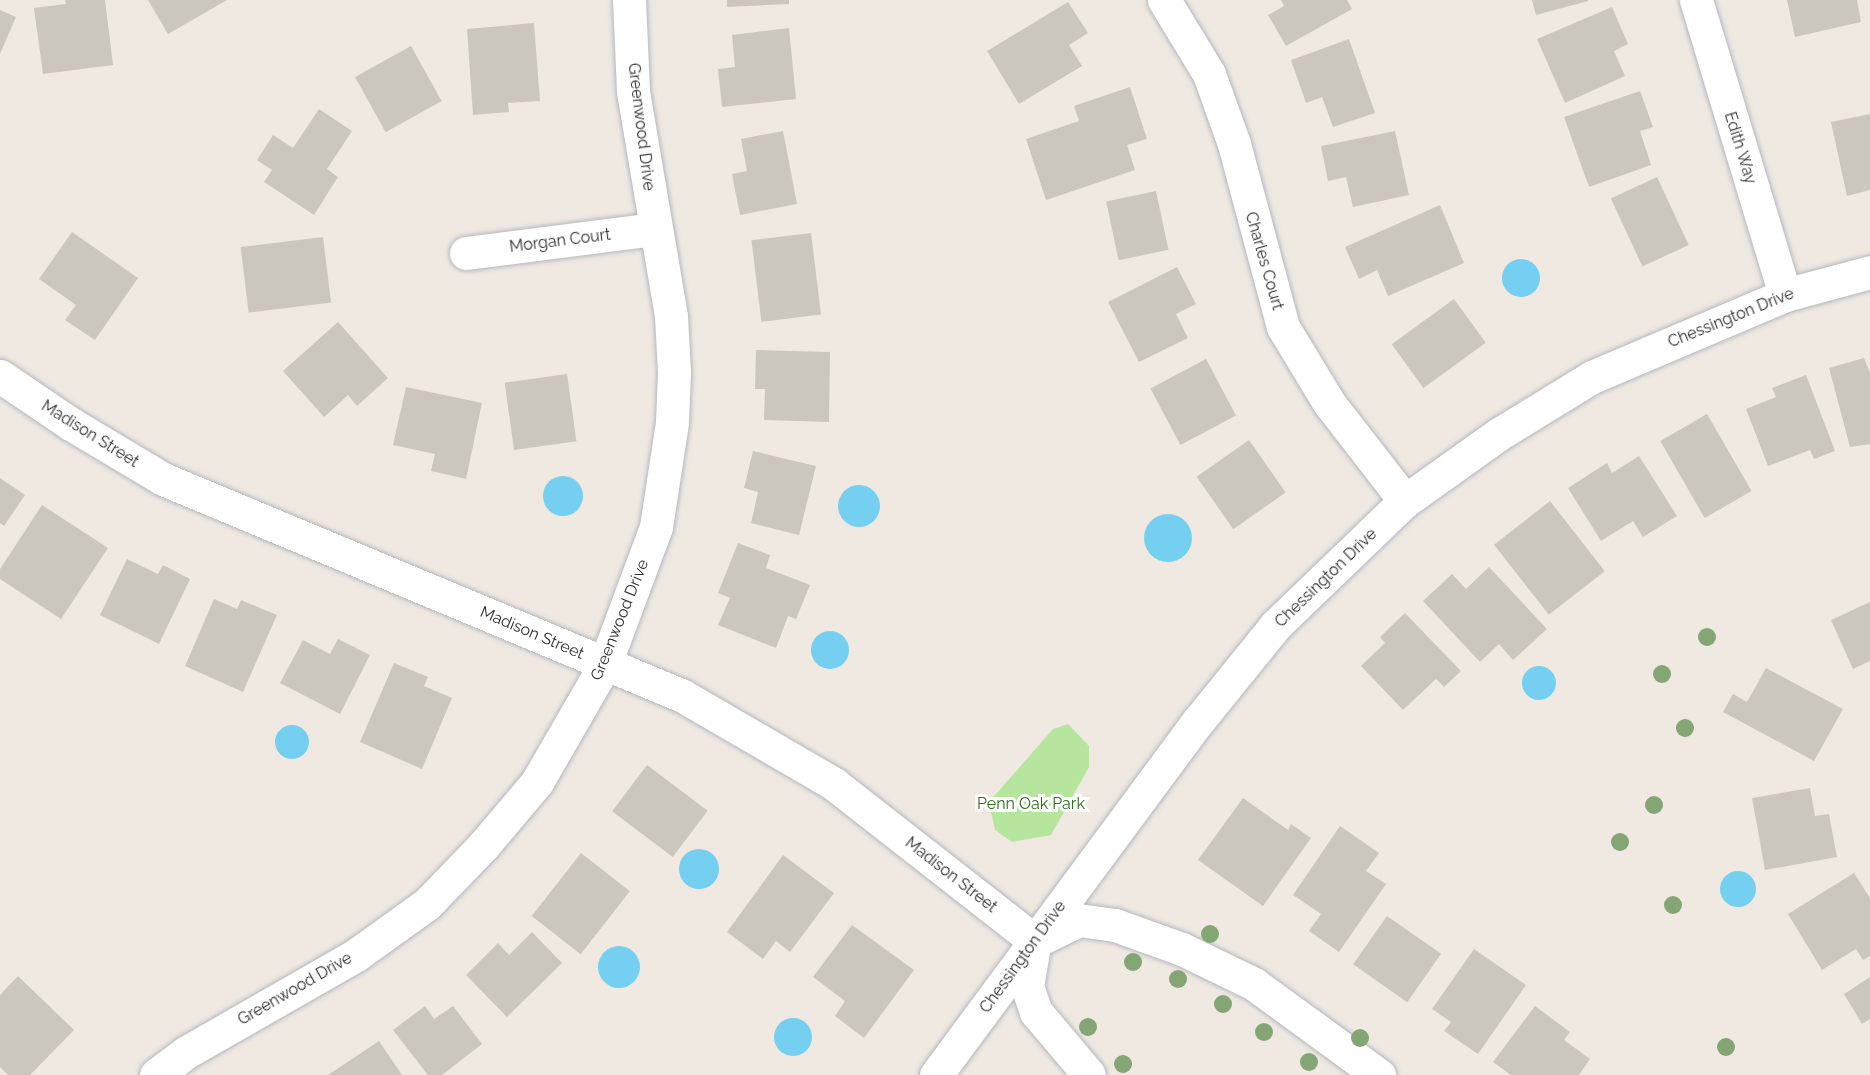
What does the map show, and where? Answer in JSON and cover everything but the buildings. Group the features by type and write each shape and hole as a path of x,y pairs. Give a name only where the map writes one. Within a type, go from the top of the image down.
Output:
{"street":[{"name":"Greenwood Drive","path":"156,1075 185,1053 356,955 427,904 483,846 537,782 605,663 656,527 672,422 671,316 654,229 633,91 629,0"},
{"name":"Charles Court","path":"1164,0 1209,74 1234,144 1283,327 1329,403 1406,501"},
{"name":"Edith Way","path":"1696,0 1785,295"},
{"name":"Morgan Court","path":"466,253 654,229"},
{"name":"Chessington Drive","path":"936,1075 1199,720 1276,625 1406,501 1499,434 1592,377 1785,295 1870,272"},
{"name":"Madison Street","path":"0,376 71,424 163,479 682,696 834,784 1035,941"},
{"path":"1089,1075 1036,1012 1027,986 1035,941 1079,920 1115,925 1182,949 1254,984 1378,1075"}],"green space":[{"name":"Penn Oak Park","path":"1068,724 1089,746 1089,767 1051,835 1012,842 995,830 989,802 1053,729"}],"water":[{"path":"1521,259 1535,264 1540,278 1535,292 1521,297 1507,292 1502,278 1507,264"},
{"path":"563,476 571,477 577,482 582,488 582,504 577,510 571,515 563,516 555,515 549,510 544,504 543,496 544,488 549,482 555,477"},
{"path":"859,485 874,491 880,506 874,521 859,527 844,521 838,506 844,491"},
{"path":"1168,514 1185,521 1192,538 1185,555 1168,562 1151,555 1144,538 1151,521"},
{"path":"830,631 837,632 843,637 848,643 848,657 843,663 837,668 830,669 823,668 817,663 812,657 811,650 812,643 817,637 823,632"},
{"path":"1539,666 1551,671 1556,683 1551,695 1539,700 1527,695 1522,683 1527,671"},
{"path":"292,725 304,730 309,742 304,754 292,759 280,754 275,742 280,730"},
{"path":"699,849 713,855 719,869 713,883 699,889 685,883 679,869 685,855"},
{"path":"1738,871 1751,876 1756,889 1751,902 1738,907 1725,902 1720,889 1725,876"},
{"path":"619,946 627,947 634,952 639,959 639,975 634,982 627,987 619,988 611,987 604,982 599,975 598,967 599,959 604,952 611,947"},
{"path":"793,1018 807,1023 812,1037 807,1051 793,1056 779,1051 774,1037 779,1023"}]}
